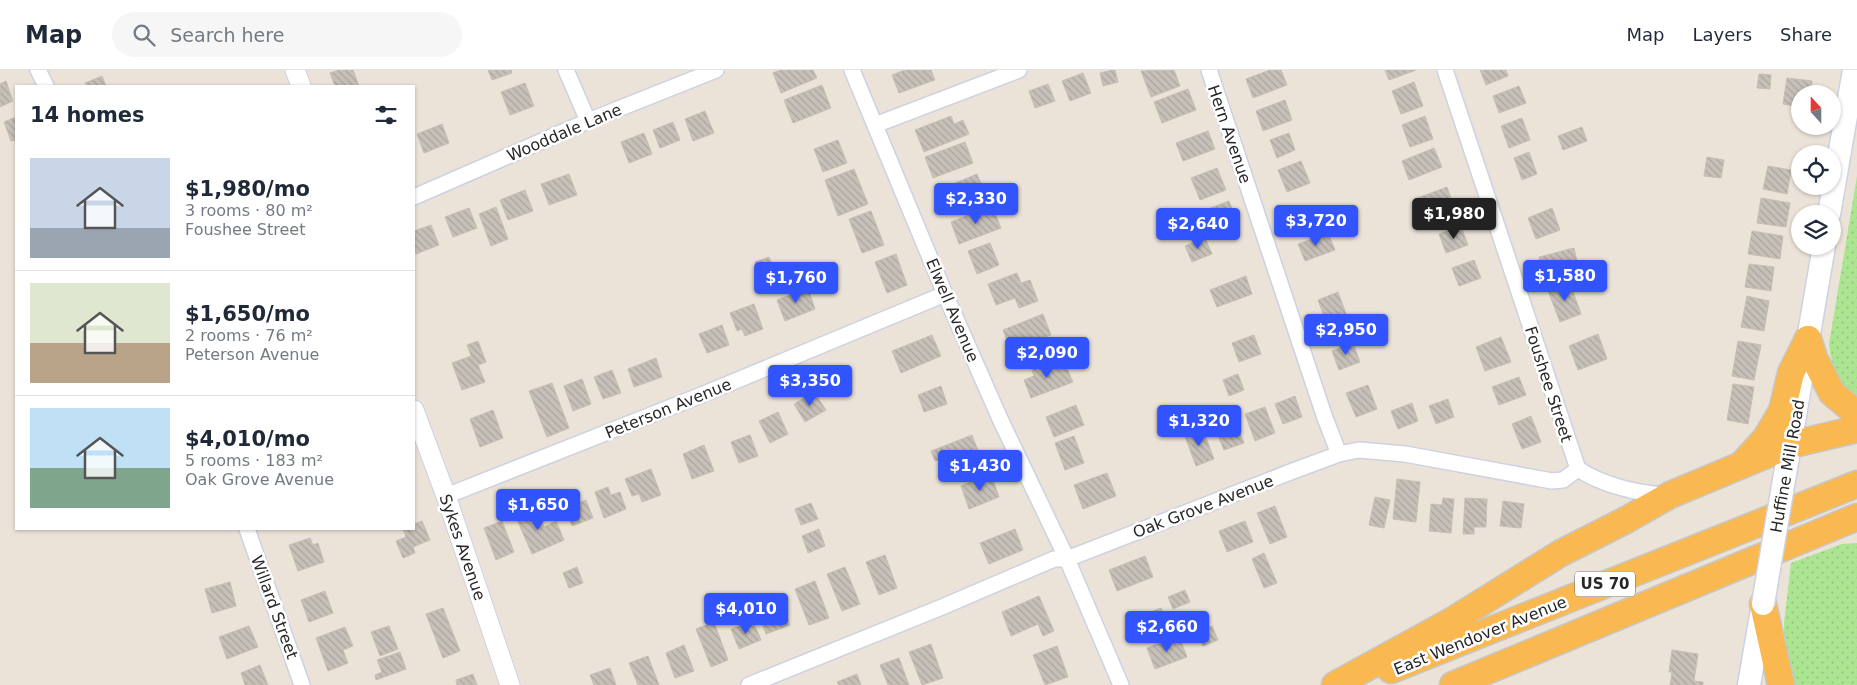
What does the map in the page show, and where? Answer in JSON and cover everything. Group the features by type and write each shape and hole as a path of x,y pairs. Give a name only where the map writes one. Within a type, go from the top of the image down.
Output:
{"highway":[{"path":"1808,340 1815,360 1832,393 1857,414"},
{"path":"1743,463 1766,438 1782,411 1792,373 1808,340"},
{"path":"1335,685 1450,622 1561,553 1670,495 1790,445 1857,429"},
{"name":"East Wendover Avenue","path":"1354,685 1857,484"},
{"name":"US 70","path":"1453,685 1857,516"},
{"path":"1805,537 1857,532"},
{"path":"1763,604 1781,685"}],"main road":[{"path":"1831,205 1854,70"},
{"name":"Huffine Mill Road","path":"1749,685 1822,255"}],"street":[{"path":"38,70 46,85"},
{"path":"295,70 301,85"},
{"path":"566,70 588,121"},
{"name":"Wooddale Lane","path":"415,197 588,121 716,70"},
{"name":"Elwell Avenue","path":"852,70 945,294 1002,422 1067,560 1121,685"},
{"path":"876,125 1019,70"},
{"name":"Hern Avenue","path":"1209,70 1339,454"},
{"name":"Foushee Street","path":"1446,70 1578,469"},
{"name":"Peterson Avenue","path":"446,496 708,392 945,294"},
{"name":"Sykes Avenue","path":"415,413 446,496 510,685"},
{"name":"Oak Grove Avenue","path":"749,685 942,607 1054,559 1067,560 1339,454 1359,450 1405,454 1552,481 1563,480 1578,469"},
{"path":"1578,469 1592,478 1649,494 1670,495"},
{"name":"Willard Street","path":"247,530 302,685"}],"green space":[{"path":"1857,176 1857,396 1840,380 1834,367 1829,344"},
{"path":"1857,543 1857,685 1792,685 1784,641 1784,623 1791,563 1842,544"}],"building":[{"path":"339,70 353,70 359,85 335,85 330,73"},
{"path":"488,70 511,70 512,73 492,80"},
{"path":"780,70 813,70 817,78 781,93 773,73"},
{"path":"905,70 931,70 935,80 899,93 892,75"},
{"path":"1115,70 1118,82 1103,86 1100,73"},
{"path":"1174,70 1180,86 1151,97 1141,71"},
{"path":"1270,70 1281,70 1287,85 1253,98 1246,79"},
{"path":"1385,70 1416,70 1389,80"},
{"path":"1480,70 1506,70 1508,76 1486,85"},
{"path":"1083,73 1091,93 1070,101 1062,81"},
{"path":"1759,74 1771,75 1770,89 1757,88"},
{"path":"102,76 106,85 86,85 85,83"},
{"path":"1787,78 1812,81 1812,85 1791,85 1791,105 1783,104"},
{"path":"6,81 13,101 0,107 0,84"},
{"path":"1414,82 1423,106 1401,114 1392,91"},
{"path":"525,83 534,106 510,115 501,92"},
{"path":"1048,84 1055,101 1035,108 1029,91"},
{"path":"822,85 831,108 793,123 784,100"},
{"path":"1519,86 1526,103 1499,113 1493,96"},
{"path":"1188,89 1196,110 1162,123 1154,102"},
{"path":"1285,100 1292,120 1263,131 1256,111"},
{"path":"705,111 714,133 693,141 685,119"},
{"path":"951,116 954,124 963,120 969,134 924,152 915,130"},
{"path":"1425,116 1433,139 1410,147 1402,125"},
{"path":"15,117 15,140 11,141 4,122"},
{"path":"1522,118 1530,140 1509,148 1501,126"},
{"path":"673,122 680,140 660,148 653,130"},
{"path":"442,124 449,143 424,153 417,134"},
{"path":"1582,127 1587,141 1563,150 1558,136"},
{"path":"1208,131 1215,149 1183,161 1176,143"},
{"path":"644,133 652,154 629,163 621,142"},
{"path":"1289,133 1295,150 1277,158 1270,140"},
{"path":"838,140 847,163 823,172 814,149"},
{"path":"965,142 973,163 933,178 925,157"},
{"path":"1434,148 1442,167 1409,180 1402,161"},
{"path":"1529,152 1537,174 1522,180 1514,158"},
{"path":"1707,157 1724,160 1721,178 1704,176"},
{"path":"1301,161 1310,183 1287,192 1278,170"},
{"path":"1768,166 1791,170 1787,194 1763,189"},
{"path":"1217,168 1226,190 1200,200 1191,178"},
{"path":"854,169 868,204 838,216 825,180"},
{"path":"569,174 577,195 549,205 541,184"},
{"path":"977,174 986,196 947,211 939,190"},
{"path":"1447,187 1453,204 1422,216 1415,199"},
{"path":"525,190 533,211 508,220 500,200"},
{"path":"1761,198 1790,203 1786,227 1757,223"},
{"path":"1229,201 1237,222 1203,235 1195,214"},
{"path":"992,206 1001,228 959,244 951,222"},
{"path":"496,207 508,239 491,246 479,214"},
{"path":"469,208 477,228 453,237 445,217"},
{"path":"1552,208 1560,230 1536,239 1528,218"},
{"path":"871,211 884,245 862,253 849,219"},
{"path":"431,225 439,245 416,254 415,231"},
{"path":"1461,226 1468,245 1446,253 1439,234"},
{"path":"1752,231 1783,236 1780,259 1748,254"},
{"path":"1328,233 1335,250 1305,261 1298,244"},
{"path":"1205,238 1212,254 1192,262 1185,246"},
{"path":"990,243 999,265 977,274 968,251"},
{"path":"1574,248 1578,266 1543,275 1539,257"},
{"path":"896,254 907,285 887,293 875,262"},
{"path":"769,257 778,279 764,285 755,262"},
{"path":"1474,260 1481,278 1459,286 1452,268"},
{"path":"1749,264 1774,267 1771,291 1745,287"},
{"path":"1017,273 1021,283 1030,280 1038,301 1019,308 1015,298 996,305 988,284"},
{"path":"1246,276 1252,294 1217,307 1210,290"},
{"path":"1570,283 1581,314 1560,322 1548,291"},
{"path":"808,288 815,309 785,321 777,300"},
{"path":"1338,292 1347,316 1327,324 1318,300"},
{"path":"1747,296 1769,301 1764,331 1741,327"},
{"path":"754,304 763,329 745,336 742,329 737,331 730,313"},
{"path":"1043,314 1051,335 1011,350 1003,330"},
{"path":"722,325 729,345 707,353 699,334"},
{"path":"1598,334 1607,359 1578,370 1569,346"},
{"path":"932,335 941,356 901,373 892,351"},
{"path":"1254,335 1261,354 1239,362 1232,343"},
{"path":"1501,337 1511,362 1485,371 1476,347"},
{"path":"478,341 486,362 478,365 485,382 462,390 452,363 471,356 467,345"},
{"path":"1738,341 1761,345 1754,380 1732,376"},
{"path":"1353,343 1360,362 1339,370 1332,351"},
{"path":"656,358 662,377 634,387 628,369"},
{"path":"1049,360 1053,369 1065,364 1073,382 1031,398 1024,380 1034,376 1031,367"},
{"path":"612,370 621,393 603,399 594,377"},
{"path":"1238,374 1244,390 1229,396 1223,380"},
{"path":"1519,377 1526,395 1499,405 1492,387"},
{"path":"582,379 591,404 573,411 564,386"},
{"path":"552,383 569,428 547,437 529,391"},
{"path":"1733,384 1754,387 1748,424 1727,420"},
{"path":"1368,385 1377,409 1356,417 1346,393"},
{"path":"941,386 947,404 924,412 918,395"},
{"path":"814,392 826,410 805,422 794,404"},
{"path":"1295,396 1302,417 1283,424 1275,404"},
{"path":"1448,399 1454,417 1436,424 1429,406"},
{"path":"1412,403 1418,421 1398,429 1391,411"},
{"path":"1076,405 1084,425 1054,437 1046,417"},
{"path":"1265,407 1275,433 1255,441 1245,414"},
{"path":"493,410 503,438 480,447 470,419"},
{"path":"1231,410 1244,443 1224,450 1214,426 1222,423 1218,415"},
{"path":"778,412 788,434 770,443 759,421"},
{"path":"1531,416 1541,442 1522,449 1512,424"},
{"path":"1202,427 1214,459 1196,466 1184,434"},
{"path":"750,435 758,456 739,463 731,442"},
{"path":"972,435 981,458 946,471 941,459 935,461 931,451"},
{"path":"1074,436 1084,463 1065,470 1055,443"},
{"path":"704,445 714,471 692,479 683,454"},
{"path":"651,469 661,495 642,502 639,494 632,496 625,479"},
{"path":"1107,473 1116,496 1083,509 1074,485"},
{"path":"991,474 999,497 969,509 961,486"},
{"path":"1397,479 1420,482 1416,522 1393,519"},
{"path":"608,487 611,495 620,492 626,509 604,518 595,492"},
{"path":"1375,497 1390,500 1384,528 1369,525"},
{"path":"1443,498 1454,499 1451,533 1429,531 1431,504 1442,505"},
{"path":"1465,498 1487,499 1486,527 1474,527 1474,534 1463,534"},
{"path":"586,500 593,518 572,526 565,508"},
{"path":"1503,501 1524,504 1521,528 1500,526"},
{"path":"811,503 818,519 801,525 795,509"},
{"path":"534,506 544,527 556,521 564,540 532,554 515,515"},
{"path":"1275,506 1287,537 1270,544 1257,513"},
{"path":"422,521 430,540 413,547 415,553 403,558 396,541 406,537 403,530 415,530 415,524"},
{"path":"502,521 514,552 496,560 484,528"},
{"path":"1245,521 1253,542 1227,552 1219,531"},
{"path":"819,529 825,546 808,553 802,536"},
{"path":"1015,529 1023,550 989,564 980,543"},
{"path":"310,538 313,545 318,543 324,562 298,571 289,545"},
{"path":"1264,553 1277,583 1264,588 1252,559"},
{"path":"885,555 897,588 879,595 866,562"},
{"path":"1145,556 1153,577 1117,591 1109,570"},
{"path":"577,567 583,583 569,588 563,573"},
{"path":"845,567 860,604 842,611 827,574"},
{"path":"815,581 829,618 809,625 795,589"},
{"path":"230,582 236,606 212,613 205,589"},
{"path":"1185,590 1190,602 1173,609 1168,597"},
{"path":"325,591 333,613 309,622 301,600"},
{"path":"1039,596 1054,631 1043,636 1038,624 1011,636 1002,612"},
{"path":"782,605 790,625 766,634 758,614"},
{"path":"443,608 460,651 443,658 426,614"},
{"path":"1161,608 1169,629 1144,639 1136,618"},
{"path":"753,621 761,640 739,649 731,629"},
{"path":"714,622 728,660 711,667 696,629"},
{"path":"249,626 258,647 227,659 219,637"},
{"path":"389,626 398,649 380,656 371,632"},
{"path":"1212,626 1218,640 1203,646 1197,632"},
{"path":"345,627 353,646 343,650 348,663 328,671 316,638"},
{"path":"1179,636 1187,657 1155,669 1147,648"},
{"path":"931,644 943,678 922,685 909,652"},
{"path":"684,645 694,671 675,678 666,653"},
{"path":"1057,646 1068,677 1045,685 1033,655"},
{"path":"1672,650 1698,654 1694,681 1703,682 1703,685 1670,685 1672,672 1669,672"},
{"path":"400,652 406,669 376,680 375,675 382,672 377,660"},
{"path":"648,656 659,685 638,685 629,663"},
{"path":"899,658 909,685 888,685 880,665"},
{"path":"260,665 268,685 245,685 241,673"},
{"path":"610,668 616,685 594,685 590,675"},
{"path":"473,674 477,685 457,685 456,680"},
{"path":"857,674 861,685 839,685 837,682"}]}
